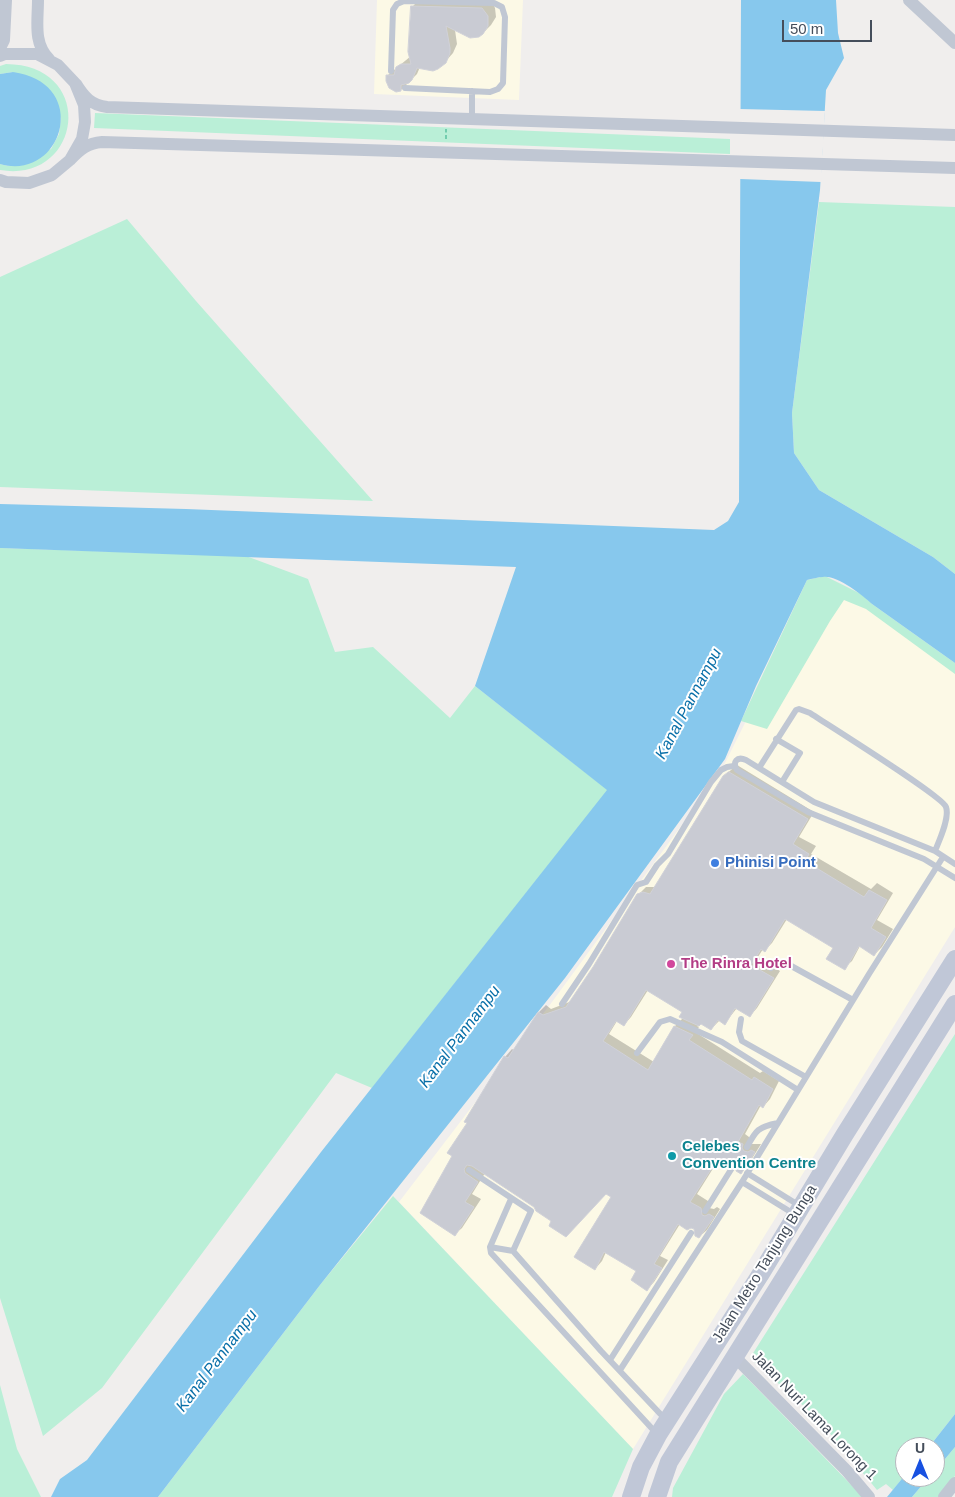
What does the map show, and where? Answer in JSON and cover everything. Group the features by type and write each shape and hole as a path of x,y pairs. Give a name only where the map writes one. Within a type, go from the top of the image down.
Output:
{"main road":[{"name":"Jalan Metro Tanjung Bunga","path":"631,1497 641,1467 662,1428 760,1275 913,1024 955,959"},
{"name":"Jalan Metro Tanjung Bunga","path":"657,1497 669,1462 955,1004"},
{"path":"799,1211 820,1223"}],"street":[{"path":"0,48 4,40 6,0"},
{"path":"38,0 38,40 40,48 76,84 83,96 92,103 107,107 955,135"},
{"path":"909,0 955,43"},
{"path":"0,56 5,54 37,54 58,65"},
{"path":"70,160 82,139 85,122 84,105 76,84"},
{"path":"0,180 6,182 29,182 52,175 87,145 102,142 955,168"},
{"name":"Jalan Nuri Lama Lorong 1","path":"735,1357 847,1471 869,1497"}],"lane":[{"path":"391,71 393,10 397,4 404,1 494,3 502,7 506,17 503,83 498,89 490,92 405,88"},
{"path":"472,91 472,118"},
{"path":"759,768 796,710 799,709 810,713 944,803 947,810 946,818 935,851"},
{"path":"776,739 800,753 782,782"},
{"path":"734,766 737,759 741,758 814,802 935,851 955,864"},
{"path":"734,766 737,770 808,812 924,859 955,878"},
{"path":"562,1004 589,964 637,885 646,882 657,865 668,854 711,782 721,770 734,766"},
{"path":"844,826 848,817"},
{"path":"620,1370 742,1182 943,857"},
{"path":"771,968 778,962 784,962 853,1000"},
{"path":"638,1052 660,1022 670,1019 722,1042 798,1090"},
{"path":"741,1019 739,1032 742,1041 806,1077"},
{"path":"747,1147 756,1130 766,1125 778,1123"},
{"path":"705,1211 732,1168"},
{"path":"469,1170 531,1211 513,1251"},
{"path":"747,1173 799,1211"},
{"path":"742,1182 799,1211"},
{"path":"511,1199 490,1247 491,1253 662,1428"},
{"path":"610,1360 692,1233"},
{"path":"490,1247 513,1251 658,1413 662,1428"}],"path":[{"path":"446,118 446,152"}],"shaded area":[{"path":"377,0 523,0 519,100 374,94"},
{"path":"837,586 955,666 955,927 633,1449 399,1202 552,1002 720,773 793,627"}],"green space":[{"path":"6,64 36,69 55,83 66,102 68,123 62,143 48,159 28,170 0,170 0,164 8,166 51,149 59,134 61,118 13,72 0,74 0,66"},
{"path":"95,113 730,139 730,154 94,128"},
{"path":"819,202 955,207 955,574 933,557 819,490 794,453 792,413"},
{"path":"127,219 196,301 373,501 0,487 0,277"},
{"path":"0,548 246,556 308,579 335,652 373,647 450,718 475,686 608,790 372,1088 336,1073 102,1388 43,1436 0,1298"},
{"path":"825,576 861,594 872,604 955,663 955,674 866,609 844,600 767,729 741,721 807,580"},
{"path":"955,1034 955,1414 937,1437 895,1437 895,1487 893,1490 886,1484 877,1490 818,1419 750,1358"},
{"path":"393,1196 633,1449 612,1497 158,1497 320,1285"},
{"path":"743,1374 863,1497 672,1497 673,1488 724,1394"},
{"path":"0,1385 17,1449 41,1497 0,1497"},
{"path":"955,1447 955,1476 938,1497 912,1497 920,1487 945,1487 945,1459"}],"water":[{"name":"Kanal Pannampu","path":"741,0 836,0 838,33 844,58 826,90 820,190 792,413 794,453 819,490 933,557 955,574 955,663 842,582 829,577 807,580 756,686 725,759 565,978 320,1285 158,1497 51,1497 60,1479 87,1460 321,1152 607,790 475,686 516,567 0,548 0,504 186,509 714,530 728,521 739,502"},
{"path":"13,72 38,80 53,94 60,111 60,129 53,146 40,159 22,166 0,164 0,74"},
{"path":"955,1414 955,1447 945,1459 945,1437 937,1437"},
{"path":"895,1487 920,1487 912,1497 887,1497"}],"pier":[{"path":"740,109 825,111 821,182 740,179"}],"building":[{"path":"411,6 482,8 488,16 488,26 479,37 470,38 446,26 450,53 446,63 433,71 417,68 412,80 401,85 401,91 396,92 389,88 386,75 394,75 396,67 401,64 411,64 408,52"},
{"path":"729,772 808,819 793,844 809,854 805,861 864,897 869,890 887,900 871,928 886,937 874,956 859,946 845,970 826,959 833,948 785,919 765,952 761,949 751,965 774,978 750,1017 735,1008 725,1025 718,1020 711,1030 701,1024 699,1026 679,1017 682,1012 646,990 624,1026 616,1021 603,1041 648,1070 674,1026 693,1035 689,1040 752,1080 754,1077 773,1089 763,1108 759,1105 738,1142 743,1144 742,1148 744,1151 748,1152 751,1150 755,1152 741,1174 736,1171 737,1166 734,1164 730,1163 728,1166 717,1160 690,1202 701,1208 702,1215 709,1214 714,1217 699,1238 695,1236 694,1229 687,1230 678,1224 654,1264 662,1268 647,1291 631,1280 636,1271 604,1252 595,1270 574,1257 611,1197 606,1194 566,1237 549,1226 551,1221 536,1211 534,1207 472,1166 467,1165 464,1169 465,1173 478,1182 465,1202 474,1207 455,1236 420,1213 452,1156 447,1153 467,1123 464,1122 504,1056 508,1058 538,1012 543,1015 566,1007 593,967 637,894 643,892 650,894 723,776"}],"place":[{"name":"Phinisi Point","path":"715,863"},
{"name":"The Rinra Hotel","path":"671,964"},
{"name":"Celebes Convention Centre","path":"672,1156"}]}
